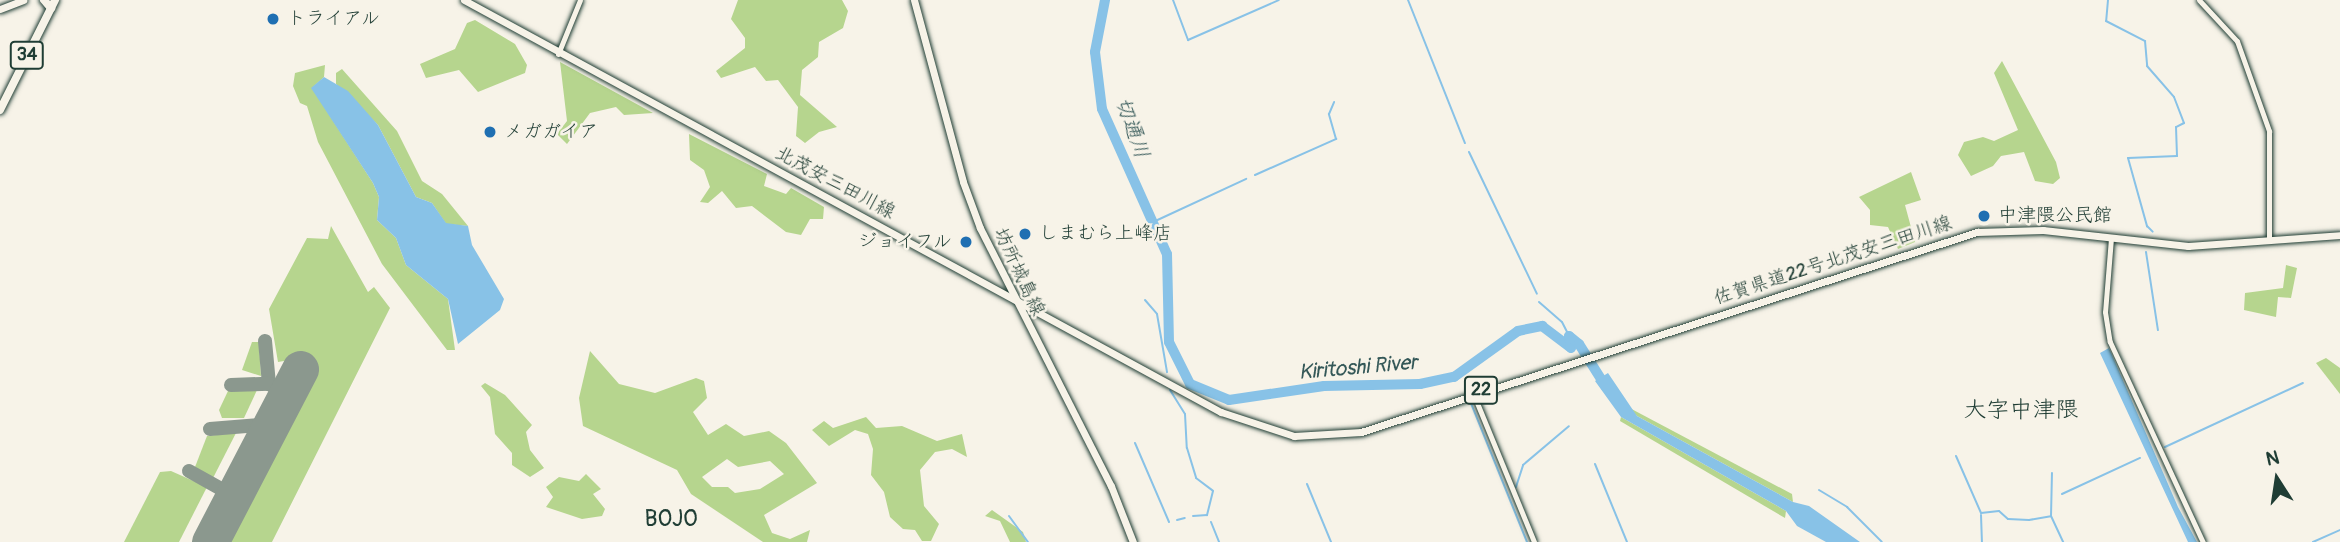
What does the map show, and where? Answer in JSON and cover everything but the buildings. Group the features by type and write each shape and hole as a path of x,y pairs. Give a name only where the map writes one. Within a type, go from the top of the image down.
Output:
{"highway":[{"path":"44,0 53,4"},
{"name":"34","path":"0,110 53,4"}],"main road":[{"path":"0,9 23,0"},
{"name":"北茂安三田川線","path":"464,0 558,54 1012,296 1241,422 1294,436 1329,437 1391,422"},
{"name":"坊所城島線","path":"914,0 962,182 1012,296 1111,486 1133,542"},
{"name":"佐賀県道22号北茂安三田川線","path":"1391,422 1598,351 1977,232 2010,227 2188,246 2340,235"}],"street":[{"path":"558,54 580,0"},
{"path":"2199,0 2237,41 2269,131 2269,241"},
{"path":"2111,238 2105,312 2110,342 2203,542"},
{"path":"1473,393 1534,542"}],"green space":[{"path":"738,0 842,0 848,11 843,28 819,42 818,57 802,70 800,95 837,127 819,132 805,143 796,136 798,107 778,80 766,81 755,67 721,78 716,71 745,48 745,38 731,19"},
{"path":"475,20 515,44 527,65 525,73 478,92 459,70 426,78 420,64 455,49 467,23"},
{"path":"2002,61 2056,162 2060,178 2053,184 2035,181 2024,152 2001,156 1993,166 1971,176 1958,155 1964,142 1983,137 1994,141 2018,130 1994,73"},
{"path":"560,62 653,113 624,115 616,107 590,113 567,144 557,134 567,121"},
{"path":"325,65 324,77 312,88 373,183 379,197 377,220 396,238 406,265 448,299 455,350 447,350 382,264 318,142 307,106 300,103 293,86 295,73"},
{"path":"342,69 397,131 422,181 442,194 468,226 446,224 432,203 416,197 378,125 336,84 336,73"},
{"path":"689,134 767,174 764,186 786,194 791,188 824,207 823,219 810,219 801,235 786,232 752,206 736,208 722,191 708,203 700,202 710,187 704,170 690,160"},
{"path":"1911,172 1921,200 1905,205 1915,242 1898,249 1888,227 1870,225 1870,210 1859,197"},
{"path":"331,226 368,292 374,287 390,308 272,542 229,542 282,439 277,434 307,372 290,360 278,362 269,309 307,238 328,239"},
{"path":"2286,265 2297,268 2291,298 2278,297 2276,317 2244,310 2245,293 2283,288"},
{"path":"252,342 259,342 261,376 242,370"},
{"path":"590,351 619,384 655,393 696,378 704,381 707,398 693,412 708,435 726,424 744,436 769,431 786,443 817,483 764,515 772,533 790,539 810,530 807,542 763,542 691,494 677,470 583,426 579,398","holes":["727,459 738,467 770,461 784,474 760,489 735,493 728,487 712,487 702,477"]},
{"path":"2326,358 2340,368 2340,394 2316,363"},
{"path":"485,383 505,395 532,425 526,432 530,450 544,468 530,477 512,465 512,453 495,434 490,397 481,386"},
{"path":"251,388 257,390 244,418 222,418 219,410 228,391"},
{"path":"1624,405 1792,494 1793,502 1637,416"},
{"path":"866,417 876,428 902,426 937,441 962,434 967,457 952,449 935,452 920,470 924,506 939,524 931,541 922,541 915,530 903,529 890,517 884,492 871,475 873,449 868,434 855,430 829,446 812,430 824,421 833,428"},
{"path":"1621,417 1786,511 1785,518 1620,421"},
{"path":"236,433 213,478 195,467 207,436"},
{"path":"171,471 207,487 179,542 124,542 160,472"},
{"path":"586,474 601,489 593,494 605,509 602,516 582,519 546,507 553,497 546,487 559,477 579,481"},
{"path":"992,510 1023,532 1026,542 1010,542 1000,521 985,516"}],"water":[{"path":"324,77 348,91 378,125 416,197 432,203 446,223 468,226 472,245 504,299 500,310 458,344 448,299 406,265 396,238 377,220 379,197 373,183 311,88"},
{"path":"2109,348 2178,507 2197,542 2188,542 2100,353"},
{"path":"1608,373 1637,416 1793,502 1809,506 1860,542 1826,542 1797,526 1786,511 1621,417 1595,381"}],"waterway":[{"name":"Kiritoshi River","path":"1105,0 1095,52 1102,109 1167,254 1169,342 1190,384 1229,400 1324,386 1420,384 1454,377 1518,331 1542,326 1571,348 1569,336 1579,344 1606,387"},
{"path":"1173,0 1188,40 1279,0"},
{"path":"1408,0 1465,143"},
{"path":"2108,0 2106,21 2145,41 2147,66 2174,97 2184,123 2176,127 2177,156 2128,158 2147,226 2153,232"},
{"path":"1255,175 1336,139 1329,114 1334,102"},
{"path":"1469,152 1537,294"},
{"path":"1151,223 1246,179"},
{"path":"2146,252 2158,330"},
{"path":"1145,300 1157,314 1167,372"},
{"path":"1539,302 1562,322 1569,336"},
{"path":"2165,447 2303,383"},
{"path":"1170,390 1185,414 1187,448 1196,478 1213,491 1207,515 1193,516"},
{"path":"1470,401 1527,542"},
{"path":"1516,487 1523,465 1569,426"},
{"path":"1135,443 1169,522"},
{"path":"1956,456 1981,513 1999,511 2008,519 2029,520 2051,516 2063,542"},
{"path":"2062,494 2140,458"},
{"path":"1595,464 1627,542"},
{"path":"2051,516 2052,473"},
{"path":"1307,484 1331,542"},
{"path":"1819,490 1847,507 1882,542"},
{"path":"1981,515 1982,542"},
{"path":"1009,516 1028,542"},
{"path":"1177,520 1185,518"},
{"path":"1211,522 1219,542"},
{"path":"2313,542 2340,530"}],"taxiway":[{"path":"265,341 269,384 287,393"},
{"path":"231,385 269,384"},
{"path":"210,429 272,424"},
{"path":"189,471 234,496"}],"runway":[{"path":"210,542 300,369"}],"place":[{"name":"トライアル","path":"273,19"},
{"name":"メガガイア","path":"490,132"},
{"name":"中津隈公民館","path":"1984,216"},
{"name":"しまむら上峰店","path":"1025,234"},
{"name":"ジョイフル","path":"966,242"}],"district":[{"name":"大字中津隈","path":"2021,410"},
{"name":"BOJO","path":"671,519"}],"water label":[{"name":"切通川","path":"1132,128"}]}
